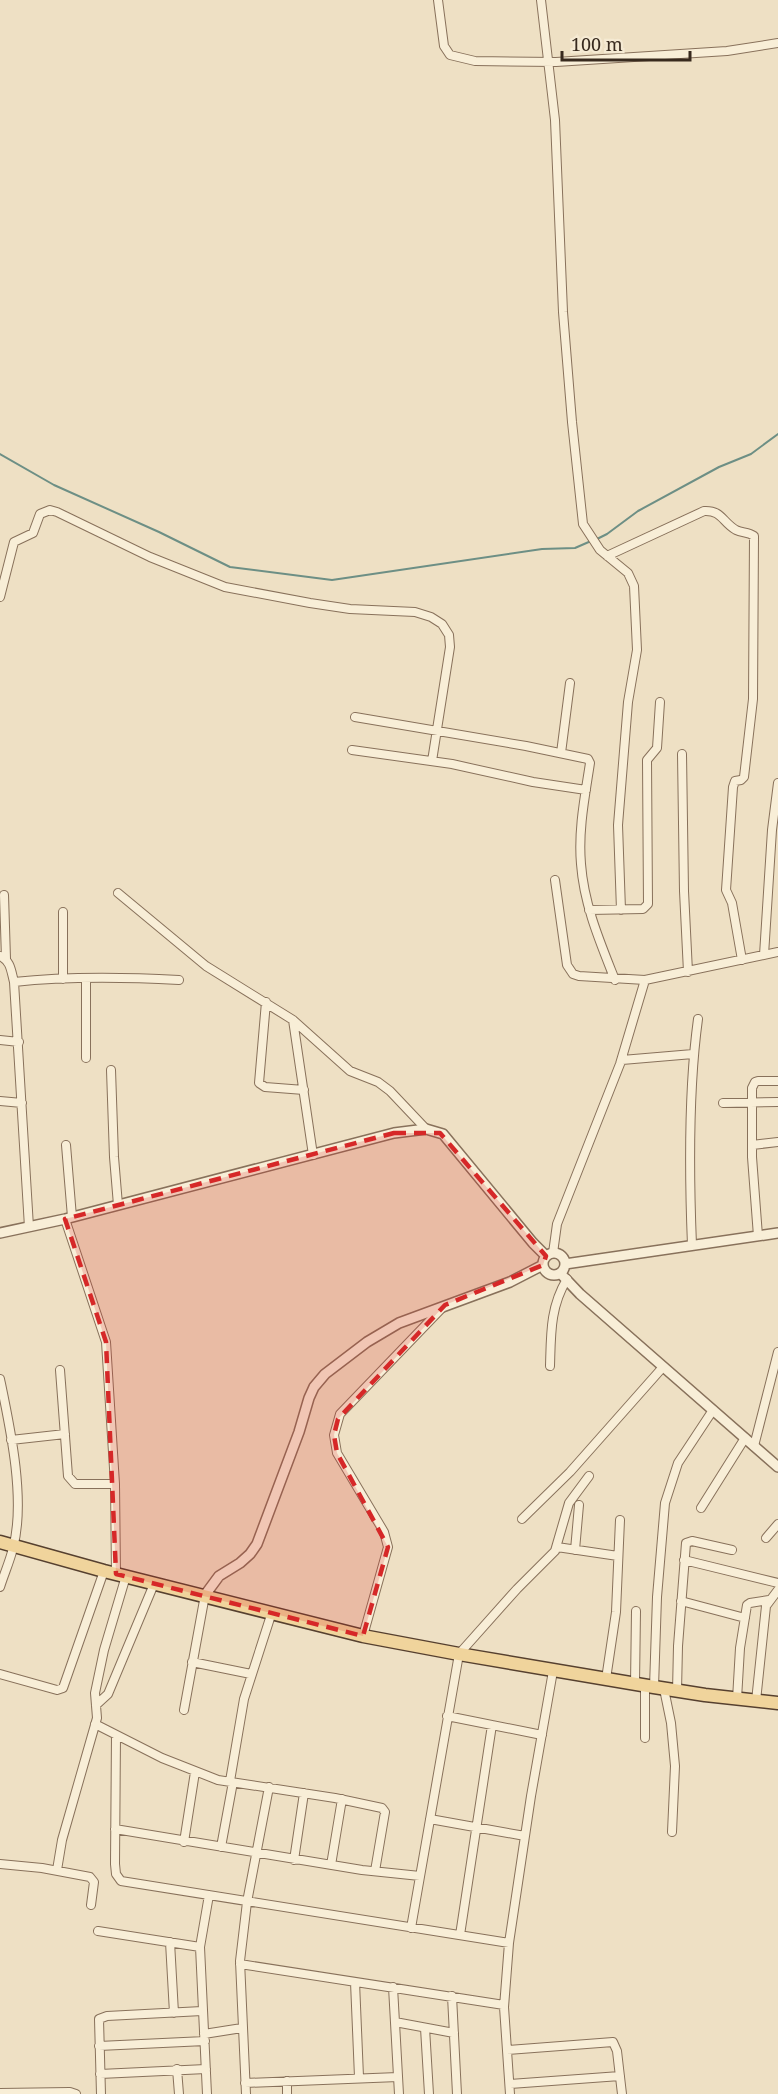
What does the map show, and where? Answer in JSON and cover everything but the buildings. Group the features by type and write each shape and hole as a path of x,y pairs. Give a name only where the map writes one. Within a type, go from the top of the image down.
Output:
{"main road":[{"path":"0,1542 115,1574 363,1636 553,1671 677,1691 778,1703"}],"street":[{"path":"438,0 444,46 450,55 475,61 549,62 727,51 778,43"},
{"path":"541,0 555,130 563,312 583,524 600,550 631,576 634,586 635,631 638,644 628,702 618,825 621,910"},
{"path":"0,597 14,542 33,533 40,514 50,510 150,557 225,586 310,603 350,609 415,612 431,617 442,624 449,635 450,647 432,761"},
{"path":"607,556 704,510 718,513 733,528 754,536 753,699 744,777 735,781 733,787 726,890 732,903 742,960"},
{"path":"561,753 570,683"},
{"path":"589,910 643,909 648,904 648,760 657,748 660,702"},
{"path":"355,717 588,759 590,763 581,827 581,863 595,931 615,980"},
{"path":"352,750 432,761 533,782 586,790"},
{"path":"682,754 688,972"},
{"path":"764,955 772,830 778,783"},
{"path":"555,880 560,925 569,970 579,976 615,980 645,980 778,952"},
{"path":"118,893 193,956 293,1020 350,1071 378,1082 390,1091 426,1129"},
{"path":"4,895 3,957 10,966 14,982 29,1227"},
{"path":"63,912 63,979"},
{"path":"14,982 86,978 179,980"},
{"path":"86,978 87,1058"},
{"path":"184,1710 205,1595 219,1576 240,1563 257,1544 299,1432 309,1398 319,1380 367,1342 399,1323 510,1282 543,1266 550,1254 557,1224 622,1060 645,980"},
{"path":"266,1002 259,1083 265,1087 304,1090"},
{"path":"692,1245 693,1054 698,1019"},
{"path":"293,1020 313,1155"},
{"path":"0,1040 19,1042"},
{"path":"622,1060 693,1054"},
{"path":"111,1070 118,1205"},
{"path":"758,1236 752,1144 752,1088 755,1082 778,1081"},
{"path":"0,1101 22,1103"},
{"path":"723,1102 778,1102"},
{"path":"0,1233 69,1218 394,1133 426,1129 443,1134 533,1243 550,1254 560,1255 564,1272 554,1304 549,1366"},
{"path":"752,1144 778,1143"},
{"path":"57,1870 62,1840 95,1724 96,1693 115,1574 115,1484 106,1342 69,1218 66,1145"},
{"path":"543,1266 550,1274 692,1245 778,1233"},
{"path":"564,1272 663,1367 778,1467"},
{"path":"363,1636 388,1547 384,1532 337,1453 334,1435 340,1414 445,1305"},
{"path":"754,1446 778,1352"},
{"path":"522,1519 570,1472 663,1367"},
{"path":"60,1370 68,1476 75,1484 115,1484"},
{"path":"0,1378 17,1489 14,1546 0,1587"},
{"path":"645,1738 665,1503 678,1463 713,1410"},
{"path":"11,1440 65,1434"},
{"path":"701,1508 745,1438"},
{"path":"411,1928 459,1654 557,1547 569,1503 589,1476"},
{"path":"575,1550 579,1505"},
{"path":"606,1679 616,1612 620,1520"},
{"path":"766,1538 778,1524"},
{"path":"677,1691 684,1549 688,1541 732,1550"},
{"path":"557,1547 618,1557"},
{"path":"684,1560 778,1583"},
{"path":"0,1674 57,1689 63,1688 115,1574"},
{"path":"96,1705 108,1694 154,1584"},
{"path":"756,1701 766,1606 778,1590"},
{"path":"737,1699 747,1605 769,1600"},
{"path":"681,1601 745,1618"},
{"path":"636,1611 649,1686 671,1723 675,1766 672,1832"},
{"path":"221,1847 244,1699 272,1612"},
{"path":"192,1662 251,1674"},
{"path":"510,2094 504,2005 509,1943 553,1671"},
{"path":"447,1716 542,1735"},
{"path":"95,1724 195,1772 218,1780 342,1799 384,1809 375,1871"},
{"path":"460,1935 492,1725"},
{"path":"116,1734 115,1864 118,1879 121,1881 509,1943"},
{"path":"184,1842 195,1772"},
{"path":"246,2094 240,1964 256,1853 269,1787"},
{"path":"294,1860 304,1793"},
{"path":"331,1865 342,1799"},
{"path":"430,1819 525,1836"},
{"path":"115,1829 294,1860 420,1876"},
{"path":"0,1864 57,1870 93,1879 91,1905"},
{"path":"207,2094 200,1947 209,1895"},
{"path":"98,1930 200,1947"},
{"path":"170,1942 174,2013"},
{"path":"240,1964 504,2005"},
{"path":"355,1982 359,2077"},
{"path":"393,1987 399,2094"},
{"path":"452,1996 457,2094"},
{"path":"100,2094 98,2022 101,2017 202,2011"},
{"path":"395,2022 454,2033"},
{"path":"99,2046 204,2037 242,2028"},
{"path":"425,2028 429,2094"},
{"path":"507,2050 611,2041 616,2045 622,2094"},
{"path":"100,2074 206,2068"},
{"path":"177,2069 179,2094"},
{"path":"245,2083 398,2076"},
{"path":"510,2084 620,2076"},
{"path":"287,2080 287,2094"},
{"path":"0,2093 70,2092 76,2094"}],"highlighted area":[{"path":"394,1133 440,1133 546,1256 543,1265 445,1305 338,1419 334,1435 337,1453 388,1547 363,1636 116,1574 106,1342 65,1219"}],"waterway":[{"path":"597,539 638,511 719,467 751,454 778,434"},
{"path":"0,454 54,485 230,567 332,580 542,549 575,548 591,541"}]}
